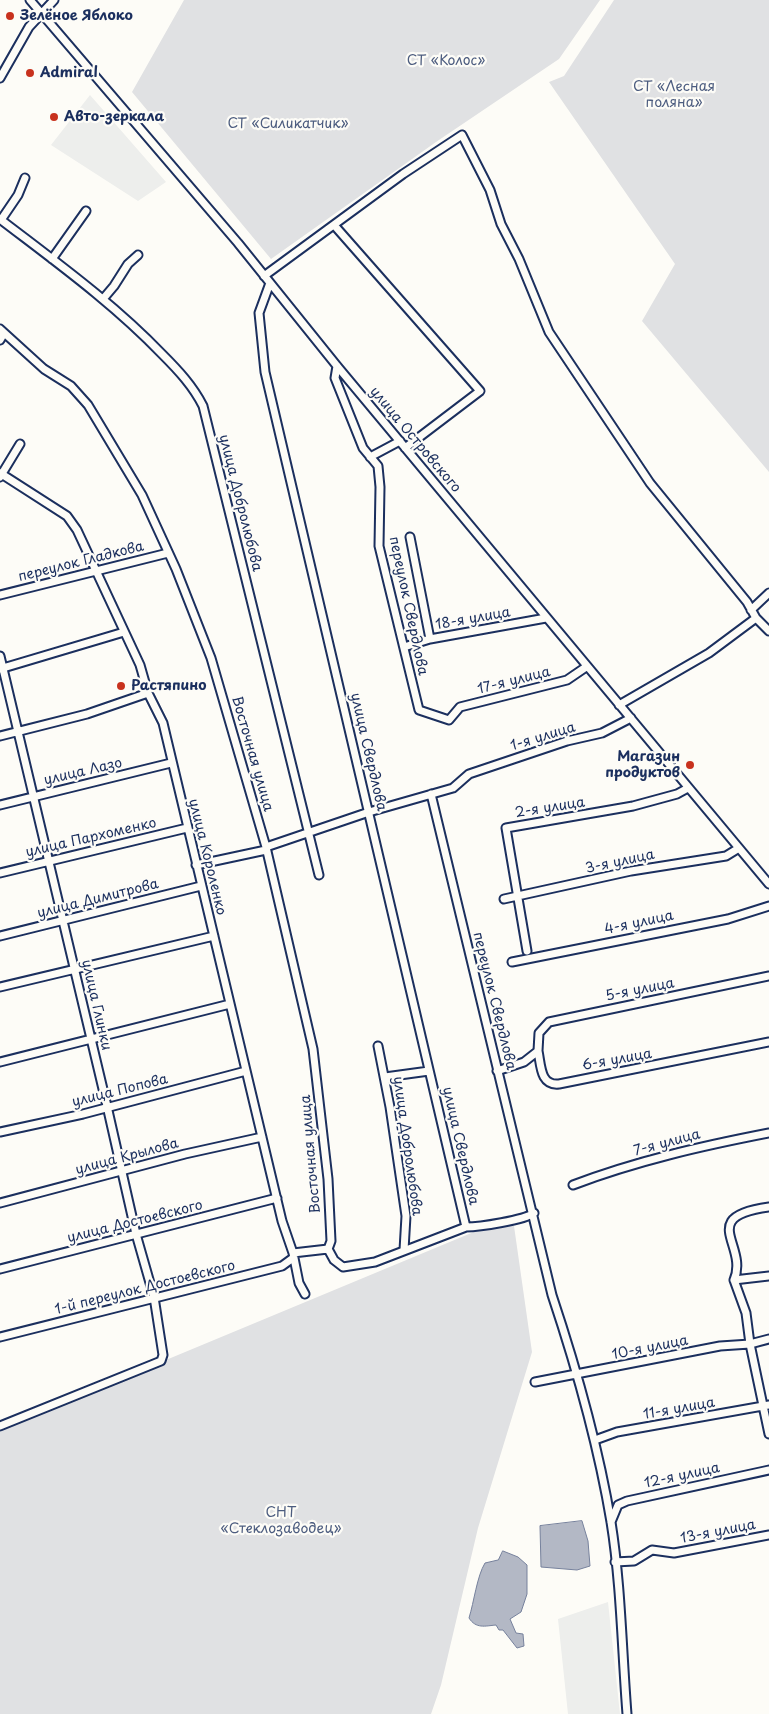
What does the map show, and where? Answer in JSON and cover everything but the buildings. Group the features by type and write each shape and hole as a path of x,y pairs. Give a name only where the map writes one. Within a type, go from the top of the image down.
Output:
{"street":[{"name":"улица Островского","path":"30,0 270,283 586,667 631,718 769,884"},
{"path":"0,76 29,27 54,0"},
{"path":"264,276 462,135 490,190 501,224 519,259 549,332 650,483 756,618 769,630"},
{"path":"1,220 18,195 25,178"},
{"path":"52,259 86,211"},
{"name":"улица Добролюбова","path":"1,220 103,299 139,330 182,375 203,406 319,875"},
{"path":"334,225 480,391 405,448"},
{"path":"103,299 128,264 138,255"},
{"name":"улица Свердлова","path":"270,283 259,314 265,372 429,1071 448,1141 466,1227"},
{"path":"0,340 2,331"},
{"name":"Восточная улица","path":"2,331 49,372 70,386 88,405 134,480 168,553 212,658 266,848 313,1049 328,1179 331,1241 328,1250"},
{"name":"переулок Свердлова","path":"338,366 335,378 364,448 378,466 380,487 379,546 419,710 449,720"},
{"path":"370,457 400,441"},
{"path":"1,475 20,444"},
{"name":"улица Короленко","path":"1,475 67,516 77,530 140,665 148,693 163,723 171,763 277,1198 299,1283 305,1294"},
{"path":"410,537 430,639"},
{"name":"переулок Гладкова","path":"0,595 168,553"},
{"path":"751,610 769,593"},
{"name":"18-я улица","path":"404,647 430,639 546,618"},
{"path":"619,705 708,652 756,618"},
{"path":"1,669 124,632"},
{"name":"улица Глинки","path":"0,656 1,669 34,796 136,1234 154,1298 163,1355 161,1361 0,1426"},
{"name":"17-я улица","path":"449,720 460,707 567,680 586,667"},
{"path":"0,736 87,714 148,693"},
{"name":"1-я улица","path":"196,865 266,848 369,812 453,788 462,778 531,753 602,733 631,718"},
{"name":"улица Лазо","path":"0,805 171,763"},
{"name":"2-я улица","path":"527,950 506,828 626,808 677,794 688,788"},
{"name":"переулок Свердлова","path":"431,794 497,1071 534,1214 552,1295 579,1375 595,1440 611,1522 627,1714"},
{"name":"улица Пархоменко","path":"0,873 187,828"},
{"name":"3-я улица","path":"504,899 632,871 726,856 739,848"},
{"name":"улица Димитрова","path":"0,936 201,886"},
{"name":"4-я улица","path":"512,962 728,919 769,906"},
{"path":"0,987 214,936"},
{"name":"5-я улица","path":"538,1051 539,1033 549,1022 769,976"},
{"path":"0,1062 230,1004"},
{"name":"6-я улица","path":"538,1051 542,1075 547,1083 553,1084 769,1042"},
{"name":"улица Добролюбова","path":"378,1046 385,1077 406,1216 404,1250"},
{"path":"497,1071 524,1062 538,1051"},
{"name":"улица Попова","path":"0,1132 83,1114 246,1070"},
{"path":"385,1077 429,1071"},
{"name":"7-я улица","path":"573,1185 637,1164 702,1146 769,1133"},
{"name":"улица Крылова","path":"0,1203 262,1137"},
{"name":"улица Достоевского","path":"0,1269 277,1198"},
{"path":"769,1207 753,1210 733,1218 728,1230 737,1266 734,1280 746,1313 750,1344 767,1406 769,1434"},
{"path":"328,1250 334,1260 343,1267 363,1265 466,1227 479,1227 499,1221 527,1218 534,1214"},
{"name":"1-й переулок Достоевского","path":"0,1337 282,1266 293,1256 328,1250"},
{"path":"734,1280 769,1276"},
{"name":"10-я улица","path":"535,1382 579,1375 720,1346 750,1344 769,1339"},
{"name":"11-я улица","path":"595,1440 617,1432 767,1406"},
{"name":"12-я улица","path":"611,1522 618,1506 627,1501 769,1470"},
{"name":"13-я улица","path":"615,1562 634,1561 652,1550 674,1553 769,1534"}],"shaded area":[{"path":"90,95 166,182 138,201 51,145"},
{"path":"582,1521 588,1541 590,1566 577,1570 541,1567 540,1526"},
{"path":"503,1551 518,1557 527,1565 527,1594 521,1612 510,1619 516,1633 523,1634 524,1646 517,1648 503,1630 499,1630 496,1625 478,1625 469,1618 482,1568 485,1563 498,1560"},
{"path":"608,1602 620,1714 568,1714 558,1619"}],"green space":[{"name":"СТ «Силикатчик»","path":"184,0 600,0 559,59 436,142 271,259 132,92"},
{"name":"СТ «Лесная поляна»","path":"614,0 769,0 769,472 642,321 675,264 549,82 564,76"},
{"name":"СНТ «Стеклозаводец»","path":"505,1219 514,1226 532,1352 478,1528 441,1685 431,1714 0,1714 0,1429"}],"place":[{"name":"Зелёное Яблоко","path":"10,16"},
{"name":"Admiral","path":"30,73"},
{"name":"Авто-зеркала","path":"54,117"},
{"name":"Растяпино","path":"121,686"},
{"name":"Магазин продуктов","path":"690,765"}],"park label":[{"name":"СТ «Колос»","path":"446,61"}]}
